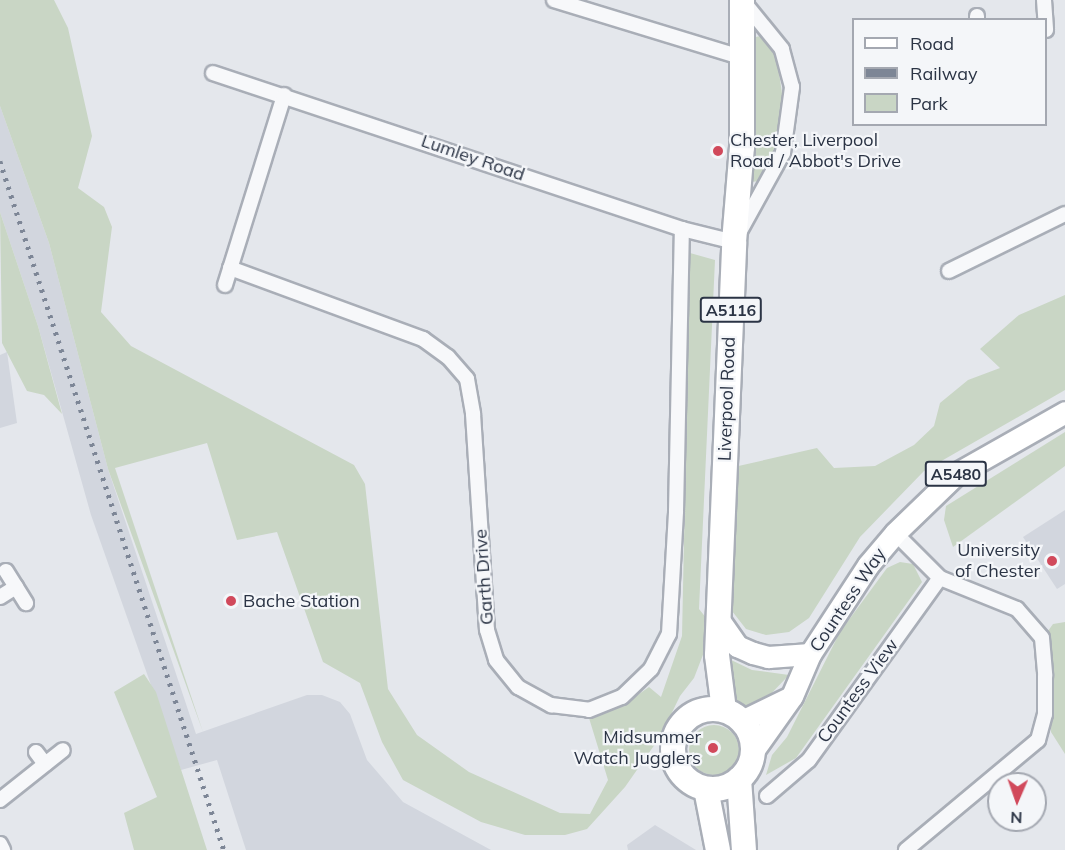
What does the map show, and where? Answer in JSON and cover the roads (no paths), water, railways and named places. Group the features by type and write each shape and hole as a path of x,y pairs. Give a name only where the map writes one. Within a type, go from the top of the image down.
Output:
{"highway":[{"name":"Liverpool Road","path":"733,716 717,654 744,58 742,0"},
{"name":"Liverpool Road","path":"693,714 717,654"},
{"path":"693,714 706,709 733,716"},
{"name":"A5116","path":"693,714 676,732 673,753 685,778 706,789"},
{"name":"A5116","path":"733,716 750,733 753,751"},
{"path":"718,850 706,789 727,787 739,779 750,765 753,751"},
{"path":"739,779 744,850"}],"main road":[{"name":"Countess Way","path":"753,751 792,696 810,654 868,565 895,532 956,474 1065,412"},
{"path":"719,620 737,646 753,653 768,657 810,654"},
{"path":"733,716 792,696"}],"street":[{"path":"554,0 744,58"},
{"path":"734,242 783,153 792,87 782,49 742,0"},
{"path":"1044,0 1045,18"},
{"name":"Lumley Road","path":"213,73 682,229 734,242"},
{"path":"225,285 284,95"},
{"path":"949,271 1065,214"},
{"name":"Garth Drive","path":"230,268 423,339 448,357 467,379 473,414 487,630 496,660 518,687 551,705 589,710 622,697 651,669 669,634 676,511 682,229"},
{"path":"895,532 940,578 1017,609 1042,638 1046,676 1045,714 1038,740 906,850"},
{"path":"6,571 26,603"},
{"name":"Countess View","path":"767,796 809,760 940,578"},
{"path":"0,597 16,587"},
{"path":"0,800 63,750"},
{"path":"36,752 45,764"},
{"path":"0,844 3,850"}],"railway":[{"path":"0,161 224,850"}],"place":[{"name":"Chester, Liverpool Road / Abbot's Drive","path":"718,151"},
{"name":"University of Chester","path":"1052,561"},
{"name":"Bache Station","path":"231,601"},
{"name":"Midsummer Watch Jugglers","path":"713,748"}]}
